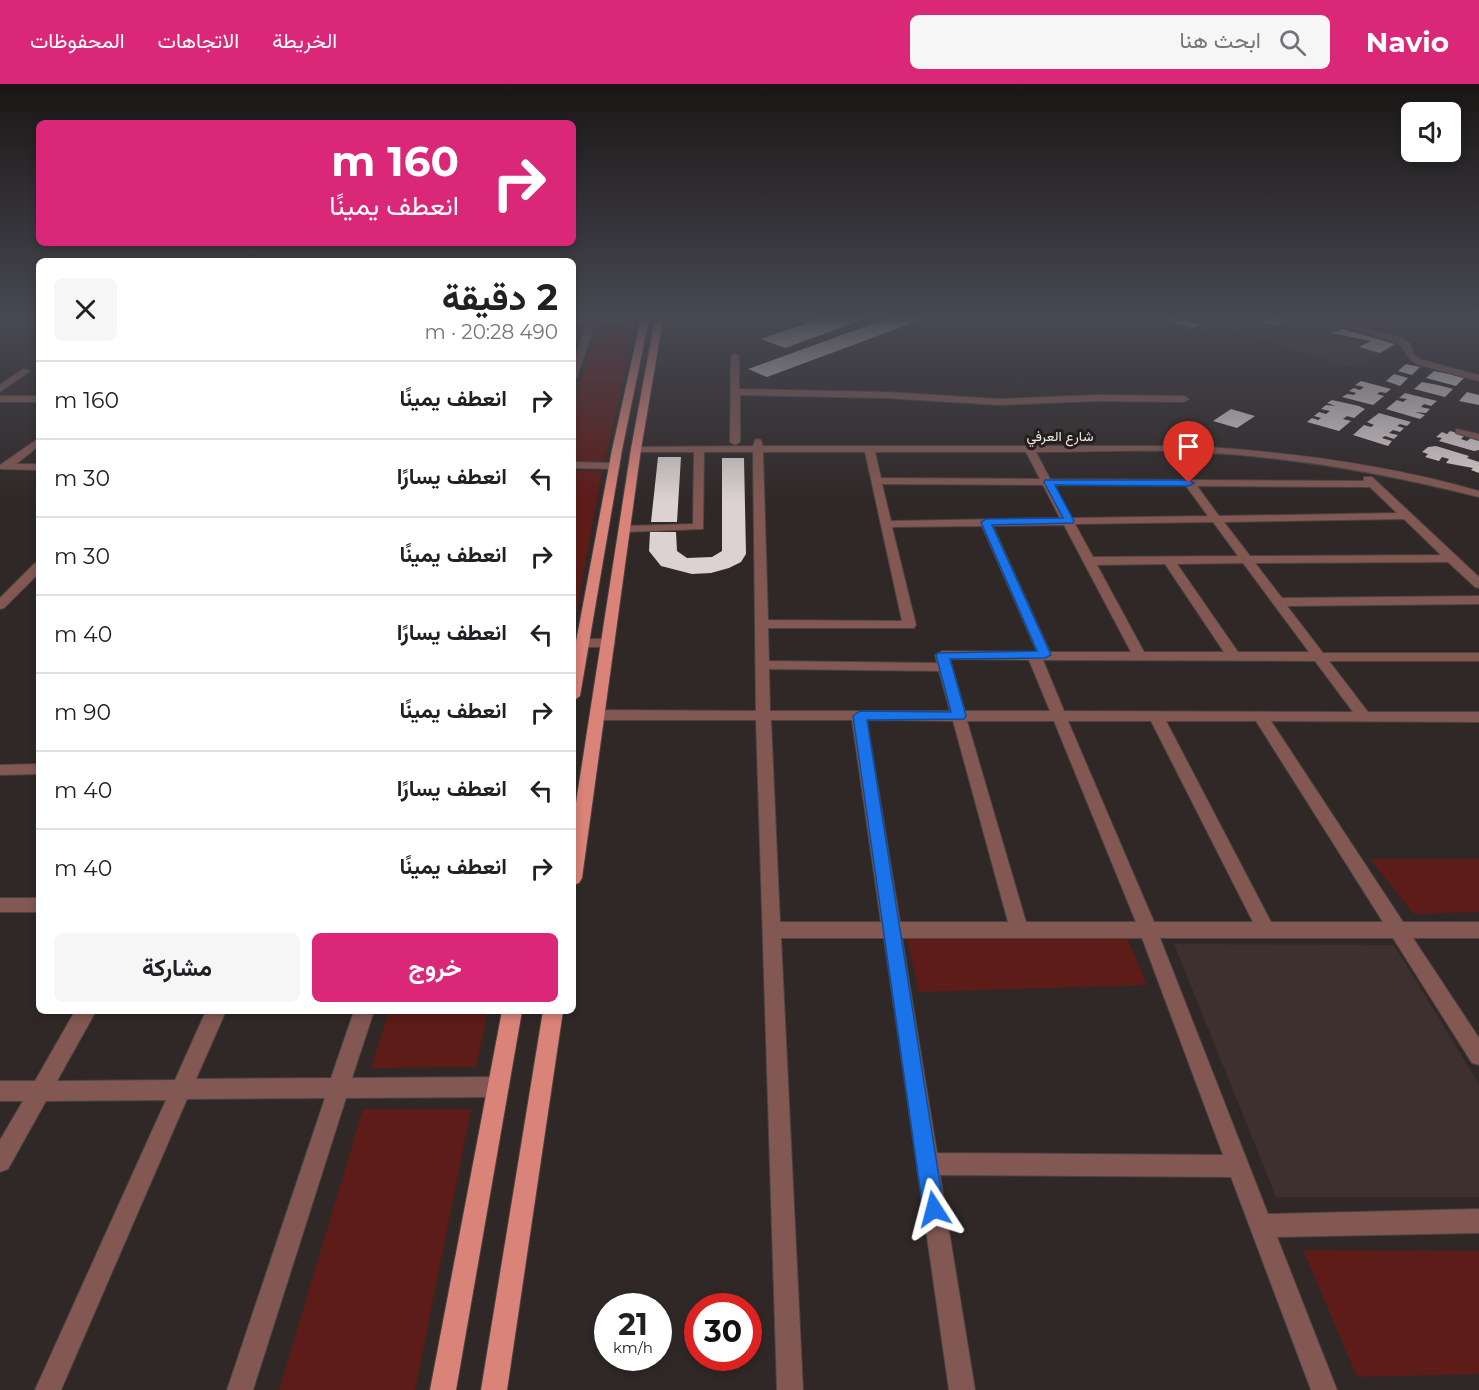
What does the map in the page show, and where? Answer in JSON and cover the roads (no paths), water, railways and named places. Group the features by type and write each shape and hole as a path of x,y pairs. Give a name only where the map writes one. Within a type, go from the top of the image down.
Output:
{"main road":[{"path":"576,664 578,643 632,380"},
{"path":"576,859 648,380"},
{"path":"443,1390 511,1014"},
{"path":"494,1390 553,1014"}],"street":[{"path":"0,389 13,380"},
{"path":"735,380 735,442"},
{"path":"735,392 874,395 1000,402 1098,398 1184,399"},
{"path":"0,399 36,399"},
{"path":"1459,431 1479,437"},
{"name":"شارع العرفي","path":"637,446 735,442 869,449 1247,452 1349,460 1479,494"},
{"path":"3,467 36,443"},
{"name":"شارع العرفي","path":"637,446 699,449 758,445 1188,443 1255,446 1349,460 1479,488"},
{"path":"758,445 763,716 790,1390"},
{"path":"625,529 699,527 699,449"},
{"path":"761,624 909,625 869,449"},
{"path":"1029,449 1049,482 1139,655"},
{"path":"1349,460 1479,584"},
{"path":"576,465 615,466"},
{"path":"3,467 36,467"},
{"path":"877,481 1374,484"},
{"path":"1189,483 1364,717"},
{"path":"886,524 1407,516"},
{"path":"986,522 1039,655 1059,716 1149,930 1324,1390"},
{"path":"1089,561 1452,558"},
{"path":"1168,560 1233,657"},
{"path":"0,604 36,569"},
{"path":"1278,602 1479,600"},
{"path":"578,643 609,643"},
{"path":"1019,930 942,655 1479,657"},
{"path":"762,665 945,666"},
{"path":"598,716 1479,717"},
{"path":"860,716 890,930 962,1390"},
{"path":"1156,716 1266,931"},
{"path":"1261,717 1479,1056"},
{"path":"0,770 36,769"},
{"path":"0,905 36,905"},
{"path":"771,930 1400,932 1479,930"},
{"path":"0,1161 84,1014"},
{"path":"48,1390 215,1014"},
{"path":"240,1390 363,1014"},
{"path":"0,1091 498,1087"},
{"path":"926,1164 1238,1166"},
{"path":"1261,1226 1479,1221"}]}
